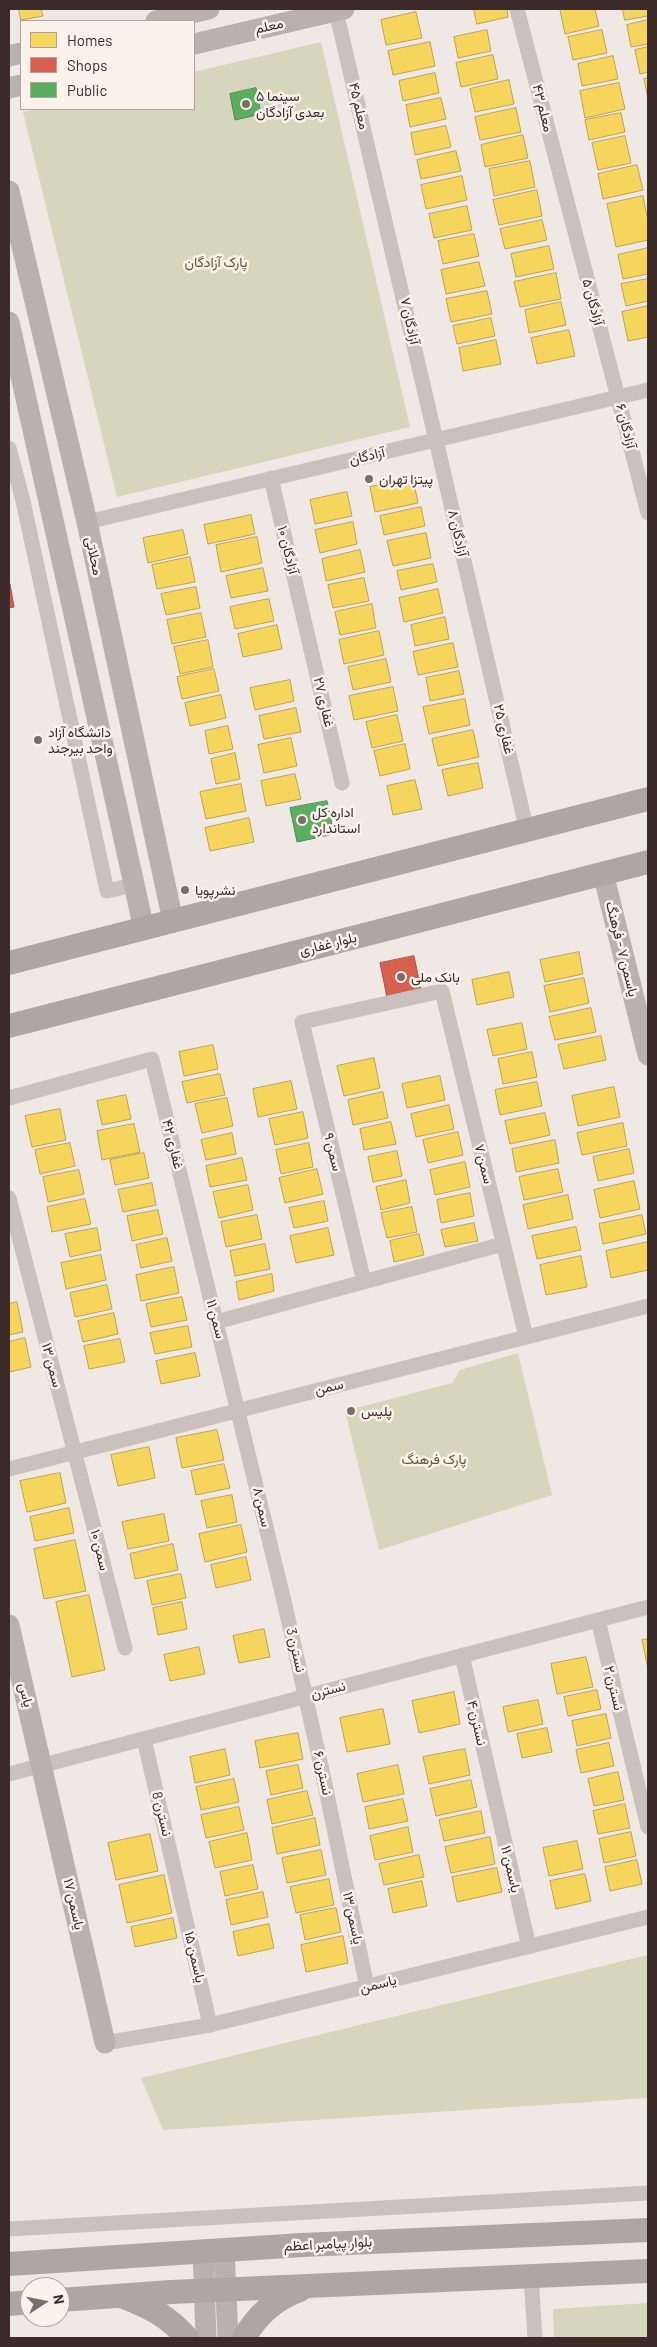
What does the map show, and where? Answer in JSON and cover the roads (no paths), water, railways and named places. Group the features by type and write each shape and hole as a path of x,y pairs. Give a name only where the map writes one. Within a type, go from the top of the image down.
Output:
{"main road":[{"path":"160,20 209,9"},
{"name":"معلم","path":"195,44 340,10"},
{"name":"محلاتی","path":"9,191 87,522 173,921"},
{"path":"9,322 144,929"},
{"path":"9,963 648,799"},
{"name":"بلوار غفاری","path":"9,1026 648,862"},
{"name":"یاسمن ۷ - فرهنگ","path":"604,873 648,1055"},
{"name":"یاس","path":"9,1625 42,1765"},
{"name":"یاسمن ۱۷","path":"42,1765 105,2043"},
{"name":"بلوار پیامبر اعظم","path":"9,2264 214,2250 648,2230"},
{"path":"206,2338 215,2290 214,2250"},
{"path":"70,2299 324,2284 648,2271"},
{"path":"244,2338 263,2311 278,2299 298,2290 324,2284"},
{"path":"215,2290 228,2338"},
{"path":"118,2295 151,2307 166,2316 188,2338"}],"street":[{"name":"معلم ۴۳","path":"517,9 568,206"},
{"name":"معلم ۴۵","path":"340,10 381,202"},
{"name":"آزادگان ۷","path":"381,202 436,440"},
{"name":"آزادگان ۵","path":"568,206 618,397"},
{"name":"آزادگان","path":"87,522 648,390"},
{"name":"آزادگان ۶","path":"618,397 648,514"},
{"name":"آزادگان ۸","path":"436,440 480,627"},
{"path":"9,448 23,501 107,891 133,885"},
{"name":"آزادگان ۱۰","path":"271,478 305,621"},
{"name":"غفاری ۲۷","path":"305,621 342,784"},
{"name":"غفاری ۲۵","path":"480,627 527,831"},
{"path":"67,702 92,697"},
{"path":"85,786 110,779"},
{"name":"سمن ۷","path":"302,1022 442,991 526,1337"},
{"name":"سمن ۹","path":"302,1022 364,1282"},
{"name":"غفاری ۴۲","path":"9,1098 152,1059 194,1228"},
{"name":"سمن ۱۳","path":"9,1198 76,1452"},
{"name":"سمن ۱۱","path":"194,1228 239,1410"},
{"path":"216,1322 503,1244"},
{"name":"سمن","path":"9,1468 648,1306"},
{"name":"سمن ۸","path":"239,1410 285,1604"},
{"name":"سمن ۱۰","path":"76,1452 125,1648"},
{"name":"نسترن 3","path":"285,1604 306,1696"},
{"name":"نسترن","path":"9,1774 648,1607"},
{"name":"نسترن ۲","path":"598,1620 648,1827"},
{"name":"نسترن ۴","path":"462,1655 493,1791"},
{"name":"نسترن ۶","path":"306,1696 339,1849"},
{"name":"نسترن 8","path":"144,1739 180,1888"},
{"name":"یاسمن ۱۱","path":"493,1791 529,1947"},
{"name":"یاسمن ۱۳","path":"339,1849 367,1987"},
{"name":"یاسمن ۱۵","path":"180,1888 210,2025"},
{"name":"یاسمن","path":"105,2043 210,2025 648,1917"},
{"path":"9,2229 648,2193"},
{"path":"531,2276 535,2338"}],"place":[{"name":"سینما ۵ بعدی آزادگان","path":"246,104"},
{"name":"پیتزا تهران","path":"369,479"},
{"name":"دانشگاه آزاد واحد بیرجند","path":"38,740"},
{"name":"اداره کل استاندارد","path":"302,820"},
{"name":"نشرپویا","path":"185,890"},
{"name":"بانک ملی","path":"401,977"},
{"name":"پلیس","path":"351,1411"}],"park label":[{"name":"پارک آزادگان","path":"216,262"},
{"name":"پارک فرهنگ","path":"434,1459"}]}
